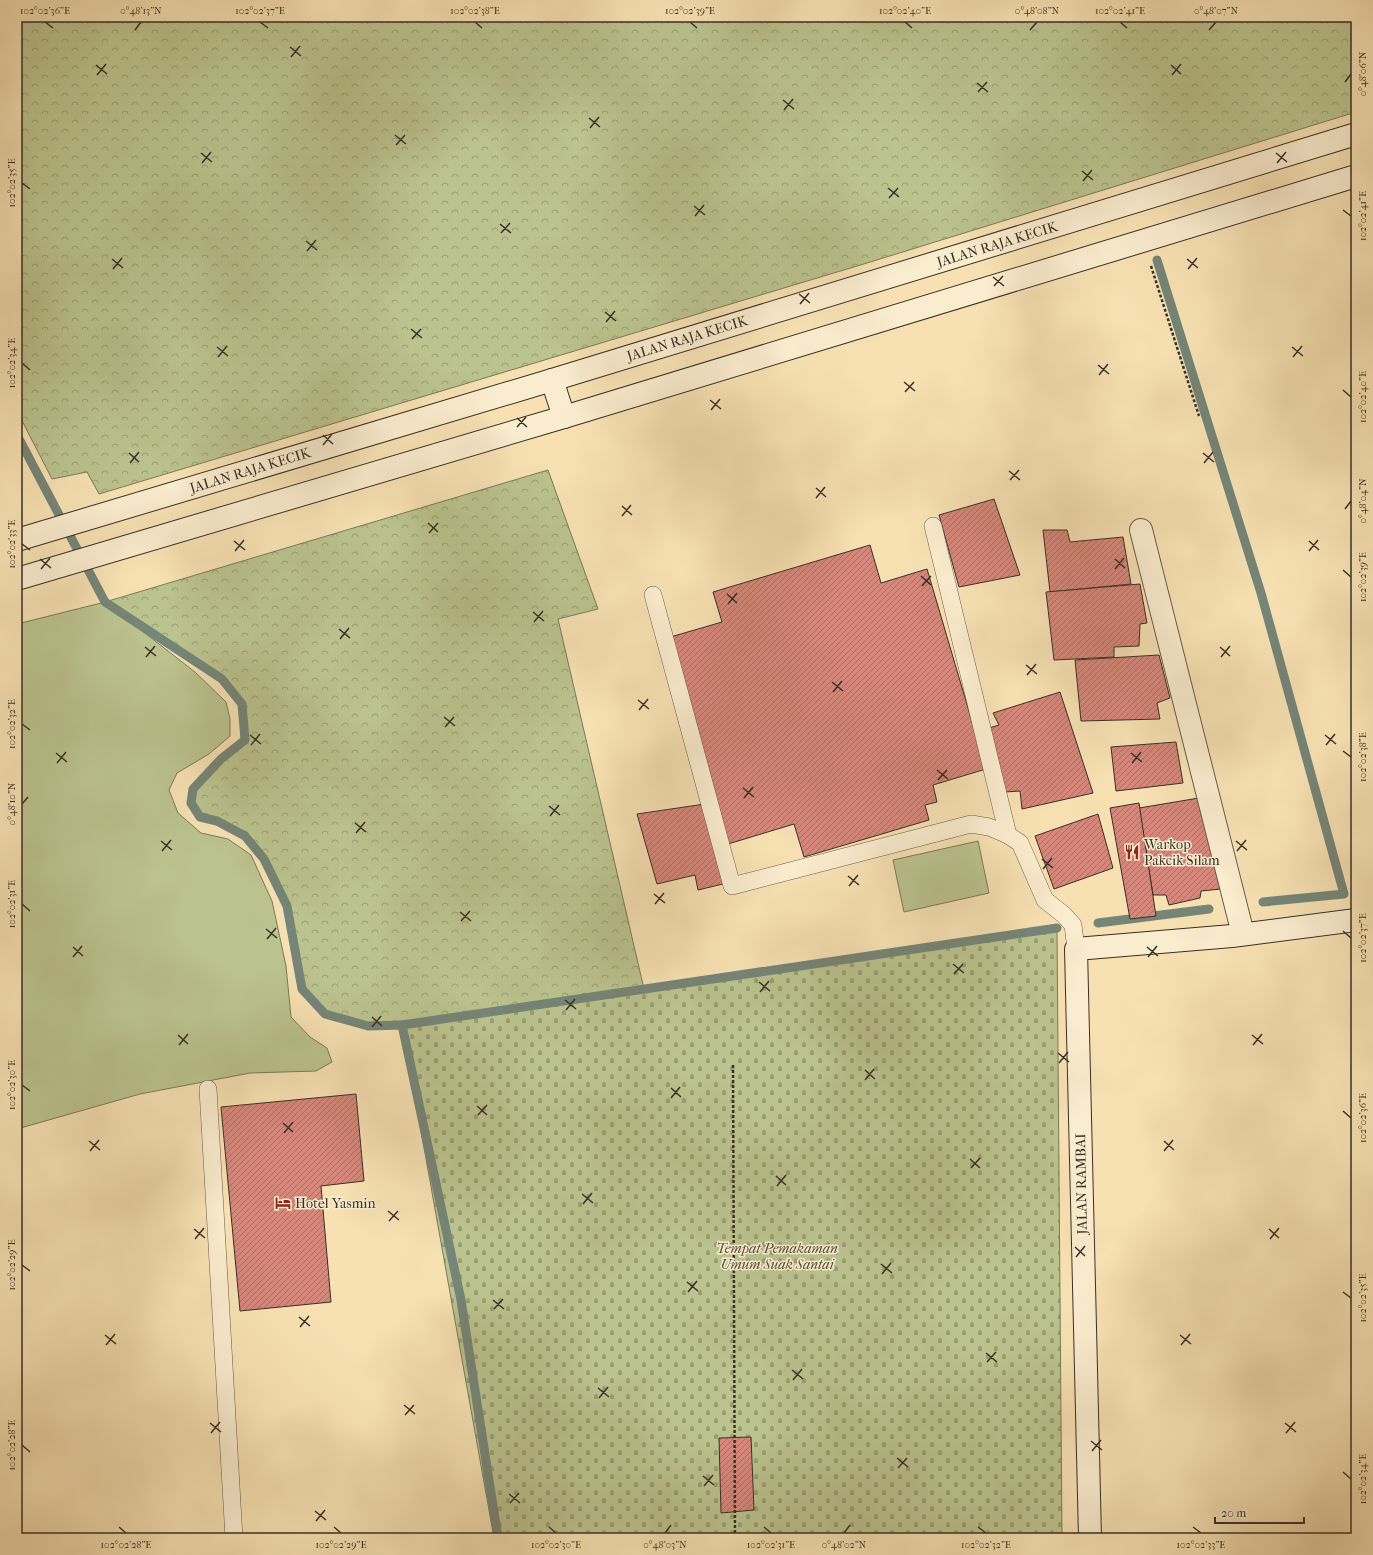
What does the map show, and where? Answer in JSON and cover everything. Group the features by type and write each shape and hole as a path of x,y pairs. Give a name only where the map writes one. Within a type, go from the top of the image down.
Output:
{"main road":[{"name":"JALAN RAJA KECIK","path":"17,540 552,380 1356,134"},
{"path":"17,580 564,417 1356,176"},
{"path":"552,380 564,417"},
{"path":"1141,530 1243,934"},
{"path":"1076,949 1243,934 1356,920"},
{"name":"JALAN RAMBAI","path":"1076,949 1090,1538"}],"lane":[{"path":"932,526 1008,835"},
{"path":"653,595 732,886 971,824 989,827 1008,835 1020,843 1045,900 1052,908 1064,915 1073,925 1076,949"},
{"path":"208,1089 234,1538"}],"path":[{"path":"1142,241 1199,416"},
{"path":"733,1065 735,1538"}],"green space":[{"path":"17,17 1356,17 1356,112 867,263 99,494 87,472 52,479 17,411"},
{"path":"548,470 598,609 558,619 644,989 402,1025 368,1026 325,1014 306,994 287,906 264,859 245,836 217,821 200,817 191,803 193,789 221,759 245,740 242,703 222,679 105,602"},
{"path":"105,602 195,672 226,702 230,719 230,736 209,754 177,773 169,790 178,813 201,833 228,839 251,855 272,901 286,966 291,1017 310,1037 327,1048 332,1062 316,1071 250,1073 140,1094 17,1129 17,624"},
{"path":"978,841 989,893 904,912 893,860"},
{"name":"Tempat Pemakaman Umum Suak Santai","path":"1057,928 1062,1538 494,1538 402,1025"}],"building":[{"path":"994,499 1020,575 959,587 939,515"},
{"path":"1043,530 1067,530 1070,542 1123,537 1131,584 1050,592"},
{"path":"870,545 881,583 927,569 986,769 933,785 937,802 925,805 929,820 804,857 794,824 728,844 667,638 722,622 713,592"},
{"path":"1140,584 1147,623 1140,624 1139,646 1114,647 1114,657 1054,660 1046,592"},
{"path":"1159,655 1170,698 1157,703 1160,719 1081,721 1075,660"},
{"path":"1060,692 1093,793 1022,809 1020,791 1005,792 989,728 999,725 993,713"},
{"path":"1176,742 1183,783 1116,791 1111,747"},
{"path":"1205,797 1221,889 1201,891 1200,898 1169,905 1166,895 1153,895 1139,808"},
{"name":"Warkop Pakcik Silam","path":"1139,803 1156,916 1130,919 1110,808"},
{"path":"705,804 727,883 698,890 695,875 657,884 637,814"},
{"path":"1098,814 1113,868 1054,889 1035,836"},
{"path":"356,1094 364,1181 321,1186 331,1302 240,1311 221,1107"},
{"path":"751,1437 754,1510 721,1513 719,1438"}],"waterway":[{"path":"1157,260 1261,593 1344,894 1263,902"},
{"path":"17,435 105,602 222,679 242,704 245,740 221,759 193,789 191,803 200,817 217,821 245,836 264,859 287,906 302,989 325,1014 368,1026 402,1025 461,1300 498,1538"},
{"path":"1098,923 1209,909"},
{"path":"402,1025 1057,928"}],"place":[{"name":"Warkop Pakcik Silam","path":"1132,852"},
{"name":"Hotel Yasmin","path":"283,1203"}]}
